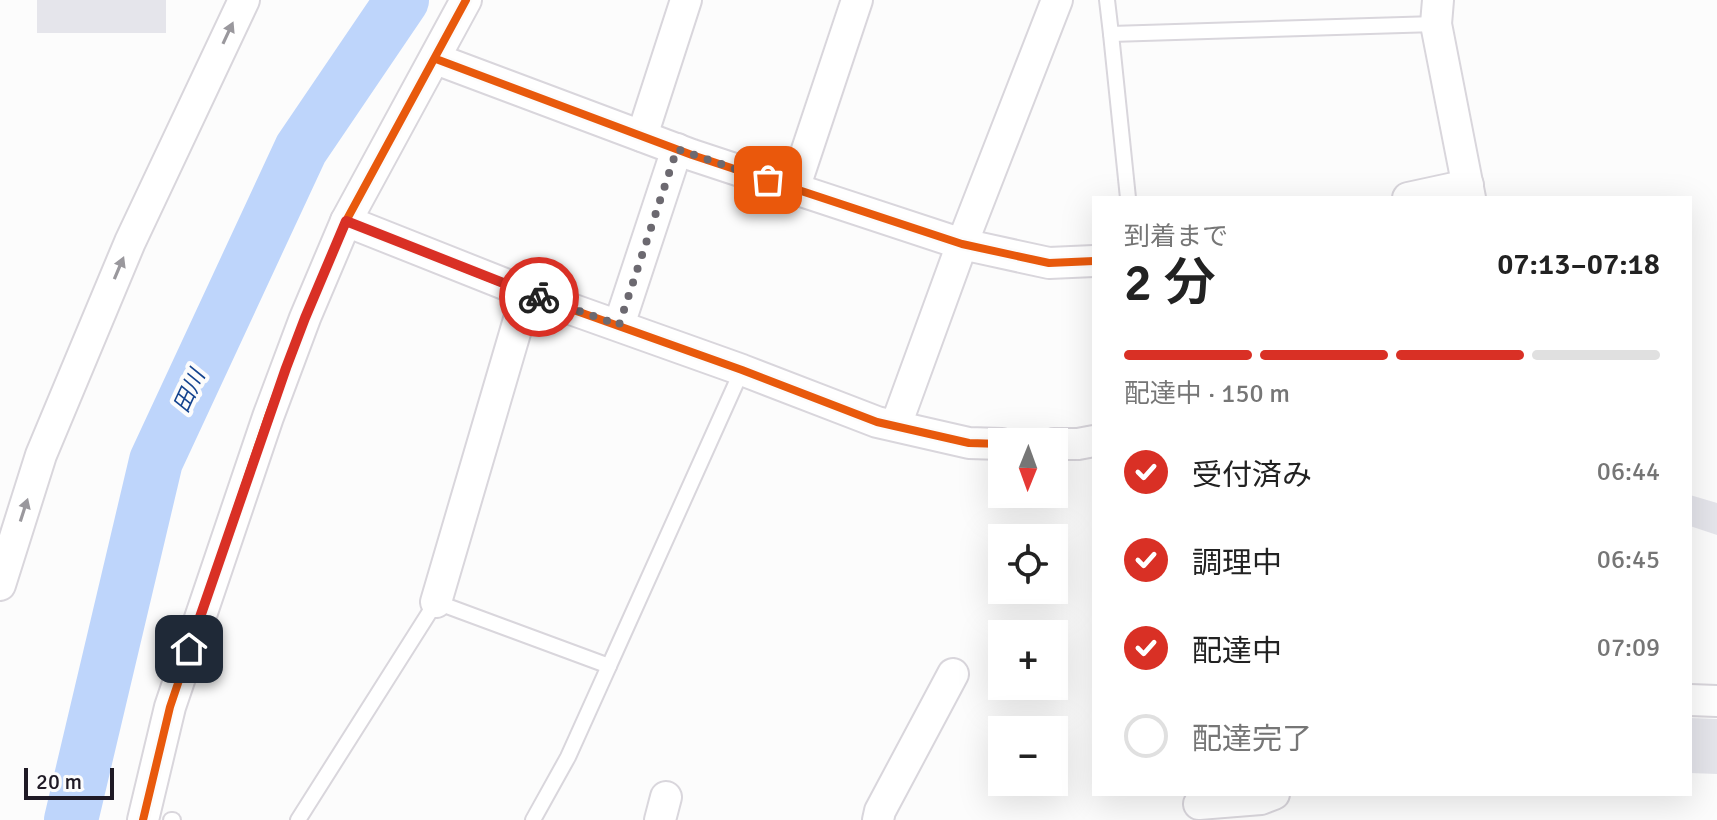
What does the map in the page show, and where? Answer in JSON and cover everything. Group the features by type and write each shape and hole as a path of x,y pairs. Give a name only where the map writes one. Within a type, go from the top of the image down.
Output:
{"street":[{"path":"0,585 41,455 130,242 244,0"},
{"path":"143,820 179,678 305,318 346,221 466,0"},
{"path":"642,136 686,0"},
{"path":"794,189 857,0"},
{"path":"896,425 962,244 1057,0"},
{"path":"1425,196 1469,191 1437,12"},
{"path":"436,59 677,149 962,244 1049,263 1092,261"},
{"path":"619,325 677,149"},
{"path":"346,221 877,422 969,443 988,444"},
{"path":"436,602 527,292"},
{"path":"1068,444 1092,441"},
{"path":"878,820 953,674"},
{"path":"1692,700 1717,701"},
{"path":"1199,806 1269,796"}],"lane":[{"path":"1107,0 1128,196"},
{"path":"1111,34 1437,12"},
{"path":"533,820 568,757 742,370"},
{"path":"298,820 436,602 609,666"}],"building":[{"path":"37,0 166,0 166,33 37,33"},
{"path":"1692,496 1717,503 1717,535 1692,527"},
{"path":"1692,718 1717,719 1717,774 1692,773"}],"waterway":[{"name":"田川","path":"71,820 156,461 301,149 402,0"}],"cycle path":[{"path":"143,820 170,707 268,417 305,318 346,221 466,0"},
{"path":"436,59 692,155 962,244 1049,263 1092,261"},
{"path":"346,221 540,298 877,422 969,443 988,444"}],"way so far":[{"path":"539,297 619,325 677,149 768,180"}],"route":[{"path":"189,649 268,417 346,221 539,297"}]}
